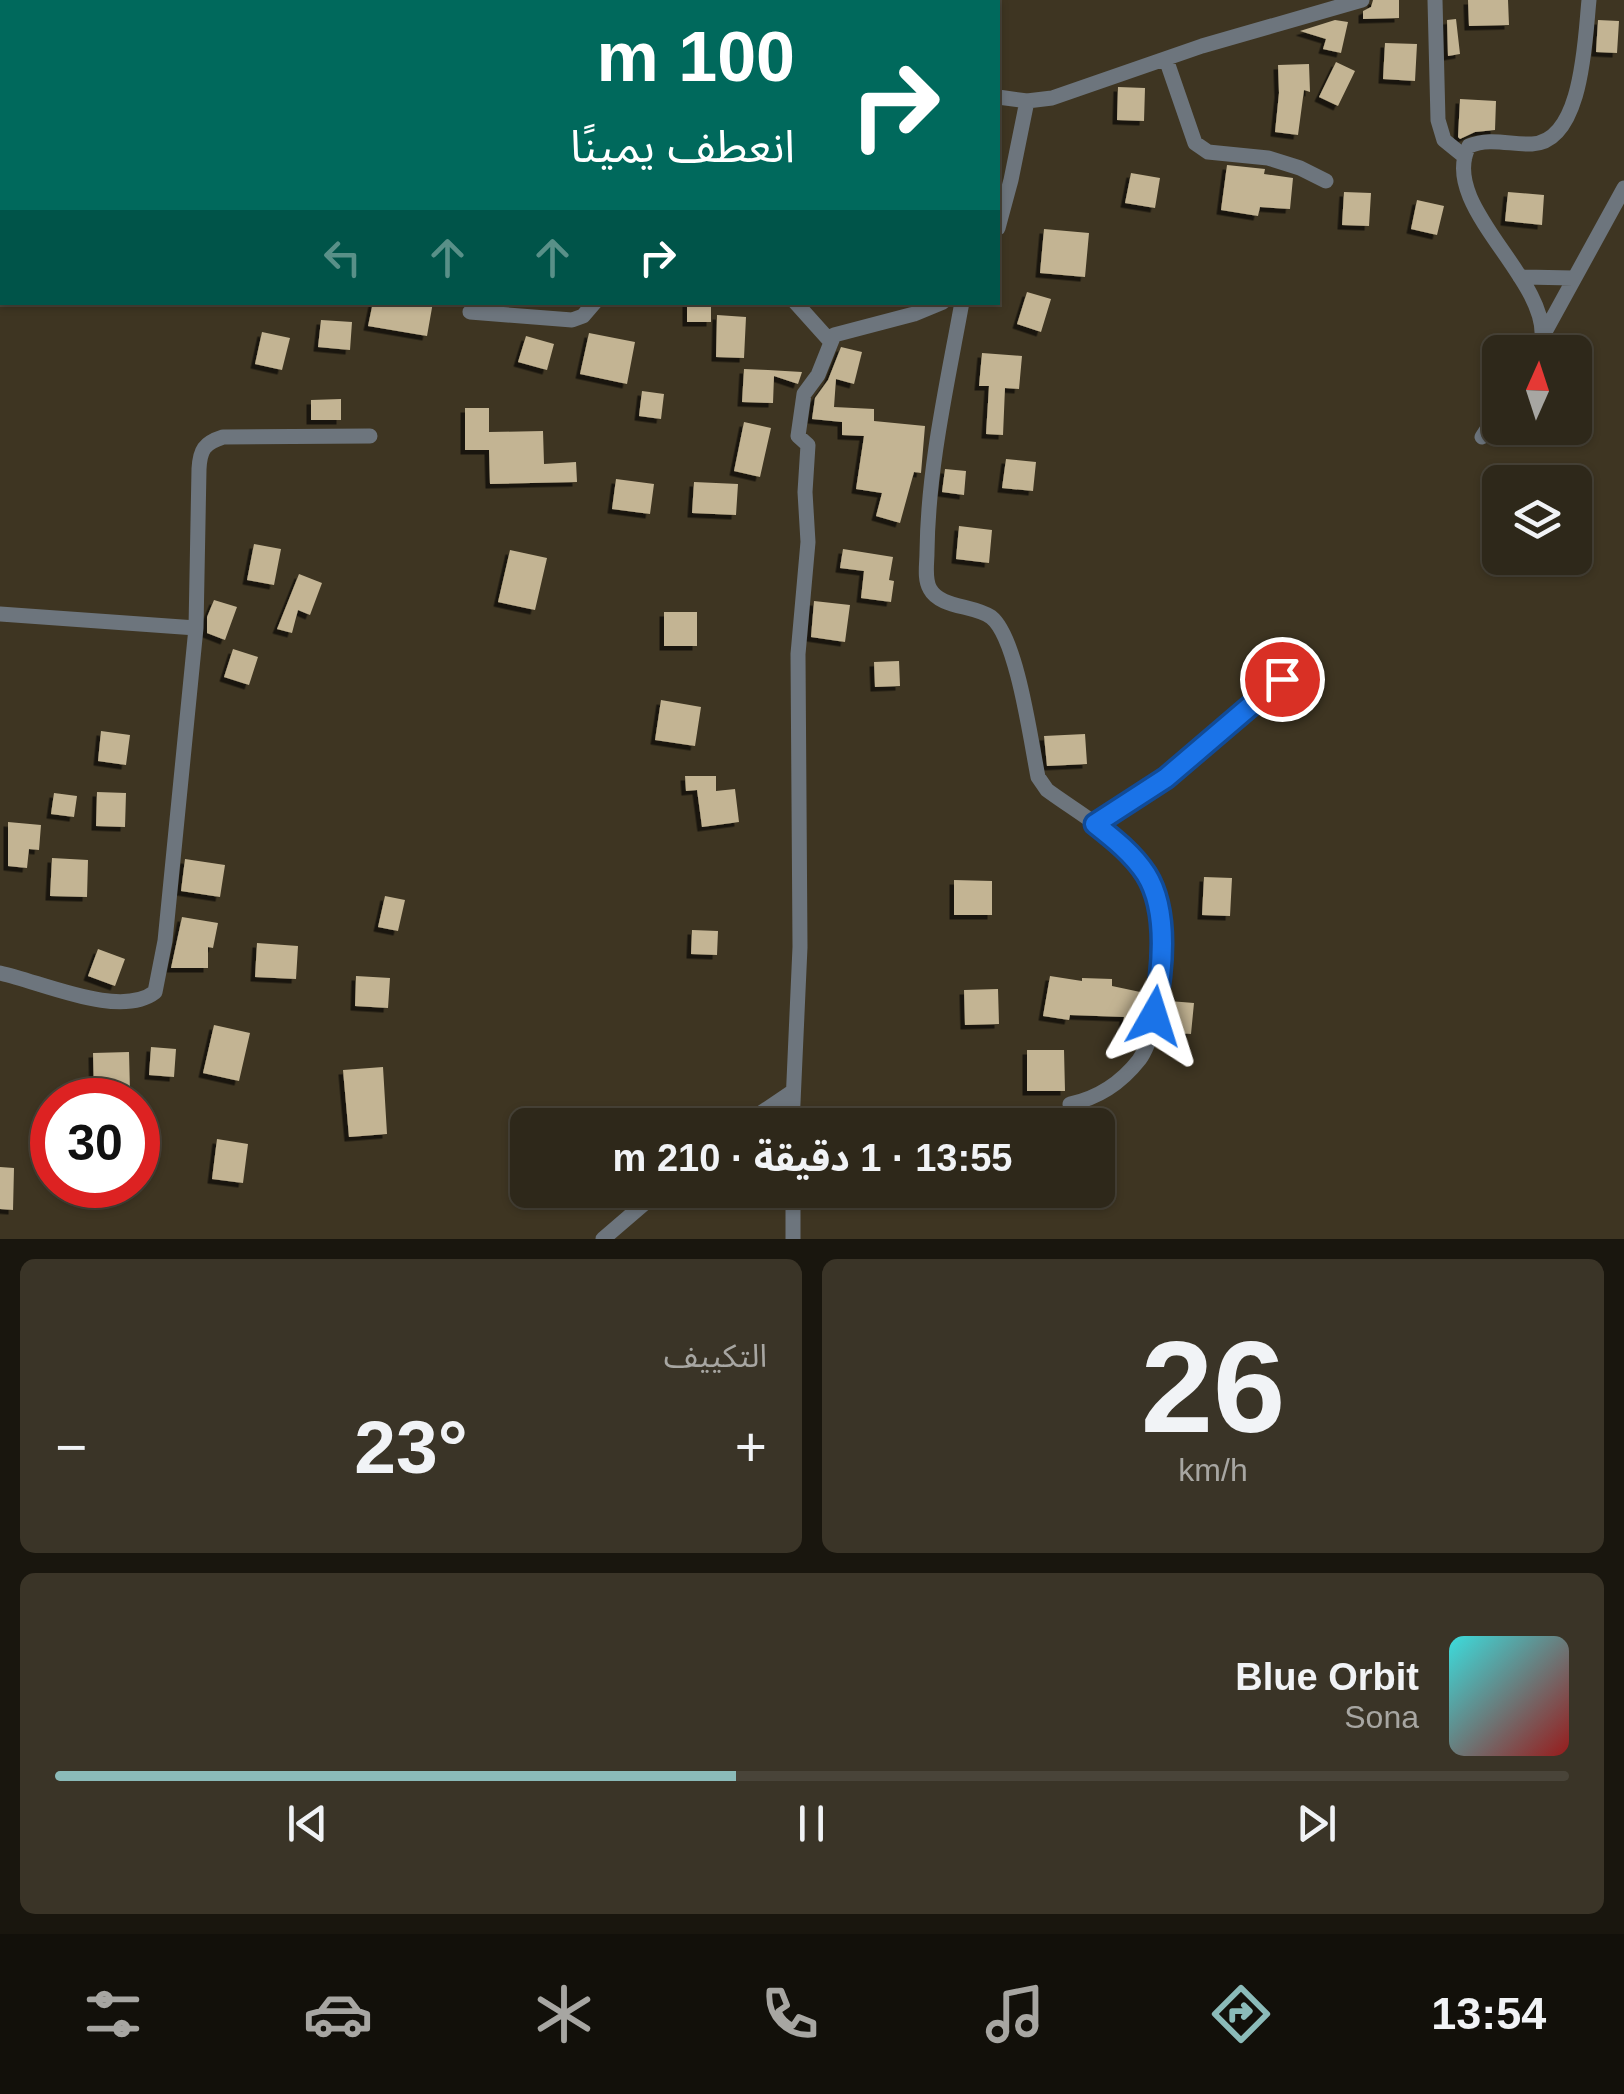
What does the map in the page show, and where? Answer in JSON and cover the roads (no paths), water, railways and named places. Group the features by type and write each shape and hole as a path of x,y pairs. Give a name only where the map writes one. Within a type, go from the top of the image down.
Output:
{"street":[{"path":"1000,97 1027,101 1074,93 1283,21 1362,0"},
{"path":"1435,0 1438,120 1444,140 1464,157"},
{"path":"1538,335 1538,303 1497,246 1466,184 1464,157 1470,146 1478,142 1533,144 1553,138 1562,130 1574,100 1589,0"},
{"path":"1166,59 1195,144 1208,152 1268,158 1326,181"},
{"path":"1000,221 1027,101"},
{"path":"1543,335 1624,188"},
{"path":"1520,277 1572,278"},
{"path":"470,312 572,320 583,316 592,305"},
{"path":"798,305 830,341"},
{"path":"792,1108 800,947 798,654 808,522 808,445 798,436 804,394 818,375 834,335 935,305"},
{"path":"961,305 931,468 927,582 932,594 993,618 1015,664 1038,777 1048,790 1128,852 1156,893 1161,930 1158,996 1150,1037 1139,1060 1108,1090 1070,1104"},
{"path":"0,973 107,1002 136,1002 155,992 165,940 196,628 200,456 209,441 223,437 370,436"},
{"path":"0,614 196,628"},
{"path":"1095,824 1166,778 1282,679"},
{"path":"768,1108 792,1092"},
{"path":"603,1239 639,1208"},
{"path":"793,1208 793,1239"}]}
